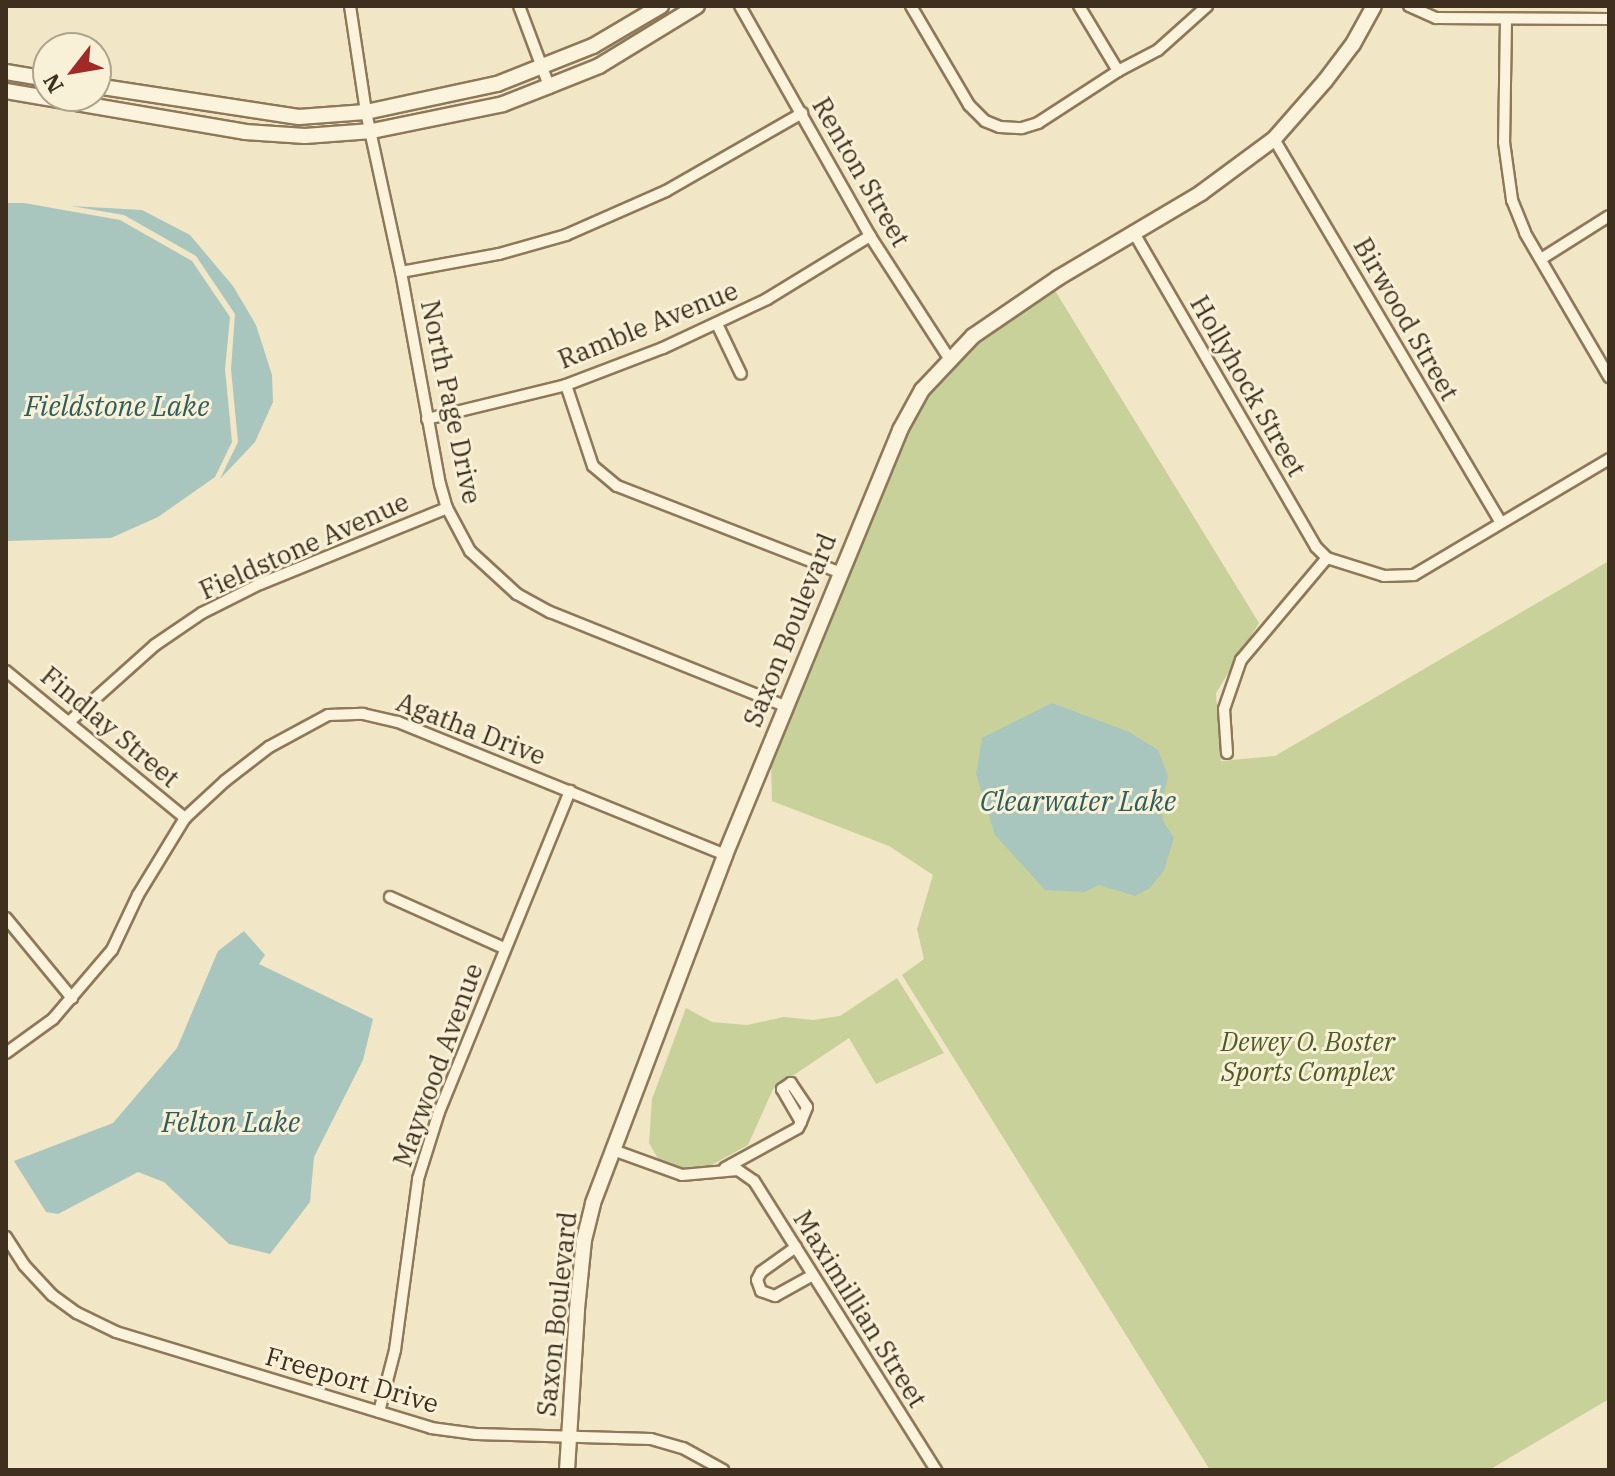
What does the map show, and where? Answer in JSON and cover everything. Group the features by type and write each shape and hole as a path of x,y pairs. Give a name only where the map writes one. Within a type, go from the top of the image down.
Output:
{"main road":[{"path":"112,88 299,117 366,112 497,84 593,46 661,6"},
{"path":"6,91 245,132 305,136 372,131 503,104 599,66 697,6"},
{"name":"Saxon Boulevard","path":"567,1470 584,1240 613,1150 725,855 839,572 900,430 922,390 949,358 1005,313 1201,193 1274,139 1334,69 1374,6"},
{"path":"6,72 32,76"}],"street":[{"name":"North Page Drive","path":"350,6 366,112 401,272 427,419 447,508 470,551 517,594 550,612 785,706"},
{"path":"519,6 549,86"},
{"name":"Renton Street","path":"740,6 870,236 949,358"},
{"path":"911,6 969,105 985,121 1000,127 1022,128 1038,123 1118,71 1158,50 1207,6"},
{"path":"1079,6 1118,71"},
{"path":"1409,6 1436,18 1609,19"},
{"path":"1506,20 1507,180 1525,233 1609,377"},
{"path":"401,272 499,254 566,235 655,197 802,113"},
{"name":"Birwood Street","path":"1274,139 1500,521"},
{"path":"1541,259 1609,216"},
{"name":"Hollyhock Street","path":"1134,233 1316,547 1327,558"},
{"name":"Ramble Avenue","path":"427,419 566,385 717,324 813,274 870,236"},
{"path":"717,324 741,374"},
{"path":"566,385 593,466 617,486 839,572"},
{"path":"1227,753 1224,709 1241,660 1327,558 1384,576 1414,575 1500,521 1609,459"},
{"name":"Fieldstone Avenue","path":"70,721 155,645 202,613 260,584 447,508"},
{"name":"Findlay Street","path":"6,671 185,818"},
{"name":"Agatha Drive","path":"6,1053 53,1019 112,950 138,895 185,818 225,781 269,747 328,715 363,714 398,722 725,855"},
{"name":"Maywood Avenue","path":"379,1412 395,1350 418,1179 439,1112 570,791"},
{"path":"390,897 504,948"},
{"path":"6,918 72,998"},
{"path":"613,1150 682,1175 724,1169 798,1128 801,1122"},
{"name":"Maximillian Street","path":"724,1169 745,1174 796,1247 936,1470"},
{"name":"Freeport Drive","path":"6,1237 24,1265 52,1295 77,1313 116,1332 431,1428 476,1434 651,1439 683,1448 723,1470"},
{"path":"796,1247 757,1276 761,1291 775,1296 813,1275"}],"green space":[{"name":"Dewey O. Boster Sports Complex","path":"1054,289 1259,623 1216,693 1221,761 1275,756 1609,561 1609,1399 1489,1470 1210,1470 902,975 924,959 917,929 933,875 889,846 772,801 771,761 885,477 915,413 945,373 976,342"},
{"path":"897,978 944,1053 876,1084 849,1038 773,1089 748,1145 710,1166 683,1168 660,1162 649,1143 652,1099 686,1008 712,1022 747,1025 784,1017 813,1020 840,1016"}],"water":[{"name":"Fieldstone Lake","path":"6,203 24,203 120,220 192,261 230,317 225,369 232,442 215,477 158,517 111,538 6,541"},
{"path":"71,206 142,210 190,235 233,286 256,325 272,375 273,402 255,442 220,479 238,442 231,369 235,314 196,256 124,215"},
{"name":"Clearwater Lake","path":"1052,703 1129,732 1158,750 1168,776 1161,805 1163,821 1174,838 1164,870 1150,888 1135,896 1099,885 1085,892 1045,890 995,835 976,774 982,738"},
{"name":"Felton Lake","path":"244,931 265,955 259,964 373,1019 363,1060 314,1157 310,1202 270,1254 229,1244 164,1182 138,1172 58,1214 46,1212 14,1161 113,1123 177,1048 218,951"}]}
